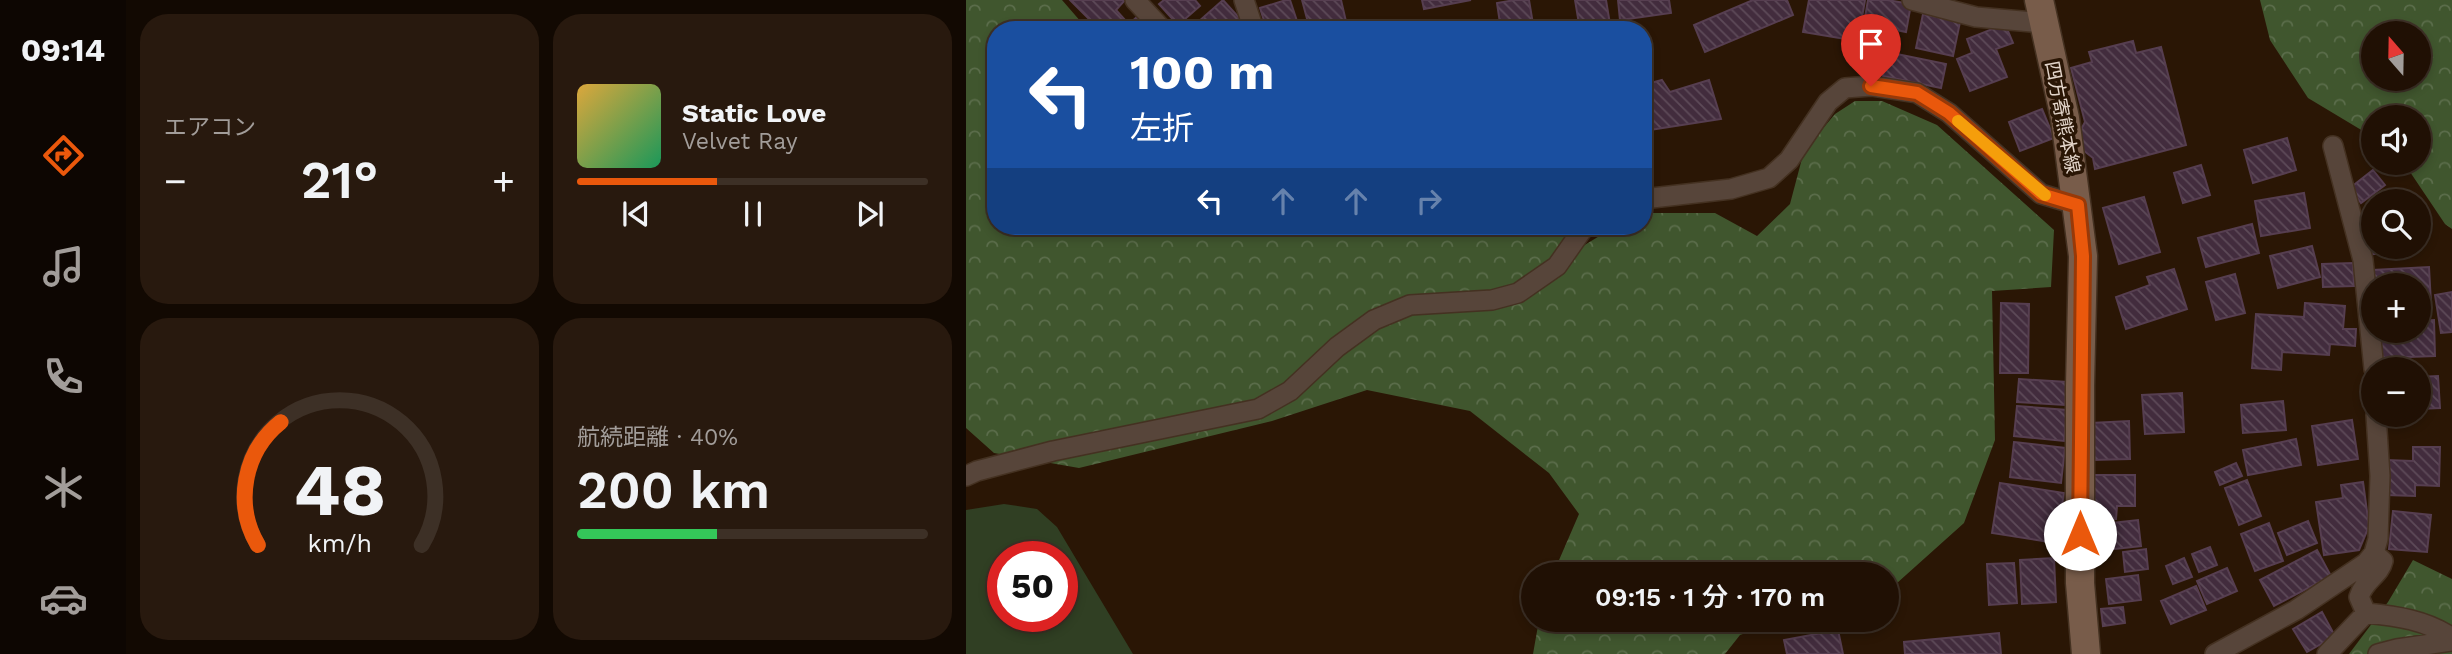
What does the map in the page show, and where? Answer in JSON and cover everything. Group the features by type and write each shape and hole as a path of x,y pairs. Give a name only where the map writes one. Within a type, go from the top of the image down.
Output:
{"main road":[{"name":"四方寄熊本線","path":"2041,11 2065,118 2083,256 2080,583 2086,654"}],"street":[{"path":"1136,0 1155,21"},
{"path":"1244,0 1251,21"},
{"path":"1912,0 1976,17 2041,11"},
{"path":"1652,198 1731,190 1769,178 1789,160 1828,102 1845,88 1871,86 1917,93 1949,113 2041,194 2078,205"},
{"path":"2333,146 2363,260 2373,357"},
{"path":"966,476 1053,451 1258,409 1290,391 1337,347 1374,320 1410,305 1492,300 1518,293 1557,266 1579,235"},
{"path":"2215,654 2296,610 2358,569 2374,553 2378,539 2379,489 2376,427"},
{"path":"2366,613 2358,597 2362,585 2381,567 2383,561 2374,553"},
{"path":"2366,613 2401,616 2442,631 2452,640"},
{"path":"2326,654 2366,613"},
{"path":"2378,654 2452,640"}],"green space":[{"path":"966,0 1062,0 1080,21 987,21 987,235 1569,235 1573,252 1601,235 1652,235 1652,213 1715,213 1757,236 1790,204 1804,151 1835,114 1855,101 1882,101 1937,125 2054,230 2051,287 1992,291 1995,440 1964,523 1899,581 1899,562 1558,562 1579,514 1549,473 1470,411 1367,390 1272,421 1079,468 994,453 966,428"},
{"path":"2260,0 2452,0 2452,229 2445,224 2431,203 2431,189 2421,189 2412,175 2431,175 2431,105 2361,105 2361,130 2308,98 2270,40"},
{"path":"1004,504 1037,509 1057,527 1065,541 987,541 987,632 1078,632 1078,562 1133,654 966,654 966,510"},
{"path":"2413,560 2452,579 2452,654 2349,654 2388,602"},
{"path":"1537,632 1749,632 1740,635 1725,654 1533,654"}],"building":[{"path":"1070,0 1125,0 1116,10 1124,21 1091,21"},
{"path":"1164,0 1195,0 1200,6 1183,21 1174,21 1159,4"},
{"path":"1223,0 1242,21 1199,21"},
{"path":"1290,0 1297,21 1264,21 1260,8"},
{"path":"1302,0 1341,0 1346,21 1308,21"},
{"path":"1422,0 1471,0 1424,9"},
{"path":"1529,0 1532,21 1500,21 1497,3"},
{"path":"1575,0 1606,0 1610,21 1578,21"},
{"path":"1618,0 1669,0 1671,13 1620,20"},
{"path":"1753,0 1787,0 1793,15 1705,52 1694,25"},
{"path":"1809,0 1865,0 1858,41 1803,32"},
{"path":"1868,0 1911,4 1906,32 1891,29 1888,46 1861,41"},
{"path":"1923,14 1960,22 1953,56 1916,48"},
{"path":"2005,24 2013,43 1996,49 2007,77 1970,91 1957,59 1972,53 1967,39"},
{"path":"2133,41 2136,53 2161,47 2186,145 2095,169 2093,158 2078,146 2077,137 2085,122 2071,68 2092,62 2089,52"},
{"path":"1887,52 1946,64 1941,88 1883,76"},
{"path":"1662,80 1670,92 1709,80 1721,119 1652,130 1652,83"},
{"path":"2042,109 2054,138 2020,151 2009,122"},
{"path":"2287,138 2296,170 2253,183 2244,150"},
{"path":"2201,165 2210,195 2183,203 2174,173"},
{"path":"2367,175 2377,175 2385,185 2380,189 2361,189 2361,203 2350,188"},
{"path":"2304,193 2310,228 2261,236 2255,201"},
{"path":"2144,197 2160,252 2119,264 2103,208"},
{"path":"2252,224 2259,253 2206,267 2198,238"},
{"path":"2312,246 2320,277 2278,288 2270,256"},
{"path":"2353,263 2354,286 2323,287 2322,264"},
{"path":"2429,267 2429,273 2373,273 2373,270"},
{"path":"2174,269 2187,309 2126,329 2116,297 2150,285 2147,277"},
{"path":"2235,274 2245,313 2216,320 2206,282"},
{"path":"2452,292 2452,332 2441,333 2435,295"},
{"path":"2001,303 2029,304 2028,373 2000,373"},
{"path":"2305,303 2345,306 2343,329 2356,329 2355,346 2330,344 2329,355 2282,352 2281,370 2252,368 2256,314 2304,317"},
{"path":"2431,320 2434,320 2435,356 2381,357 2380,343 2431,343"},
{"path":"2431,376 2438,376 2440,408 2431,408"},
{"path":"2019,379 2067,382 2065,405 2017,402"},
{"path":"2182,393 2184,432 2145,434 2142,395"},
{"path":"2283,401 2286,430 2243,433 2241,405"},
{"path":"2017,406 2067,410 2064,441 2014,436"},
{"path":"2352,420 2358,459 2318,465 2312,426"},
{"path":"2129,421 2130,459 2092,460 2091,423"},
{"path":"2296,439 2301,465 2248,475 2243,450"},
{"path":"2014,442 2065,448 2061,483 2010,477"},
{"path":"2413,447 2440,447 2439,486 2415,485 2415,496 2386,495 2387,460 2413,461"},
{"path":"2236,463 2242,476 2220,485 2215,472"},
{"path":"2091,475 2135,475 2135,506 2117,506 2116,519 2091,519"},
{"path":"2247,480 2261,516 2239,525 2225,488"},
{"path":"2363,482 2369,526 2359,550 2324,555 2316,502 2343,498 2341,485"},
{"path":"2000,483 2064,493 2056,543 1992,533"},
{"path":"2393,511 2431,515 2427,552 2389,549"},
{"path":"2138,520 2141,546 2097,551 2094,525"},
{"path":"2308,521 2317,543 2287,555 2278,533"},
{"path":"2269,523 2283,561 2255,571 2241,534"},
{"path":"2210,547 2217,565 2199,572 2192,554"},
{"path":"2146,549 2148,569 2125,572 2123,552"},
{"path":"2317,550 2331,576 2274,606 2260,580"},
{"path":"2054,558 2056,602 2022,604 2020,560"},
{"path":"2184,558 2192,577 2173,584 2166,566"},
{"path":"2014,563 2017,603 1989,605 1987,564"},
{"path":"2227,568 2237,591 2207,604 2197,581"},
{"path":"2138,575 2141,600 2109,604 2106,579"},
{"path":"2196,586 2206,610 2171,624 2161,601"},
{"path":"2123,607 2125,623 2103,626 2101,609"},
{"path":"2322,612 2335,636 2307,652 2293,629"},
{"path":"1838,632 1843,654 1787,654 1784,640"},
{"path":"1999,633 2001,654 1905,654 1904,642"}],"slow traffic":[{"path":"1958,121 2045,195"}],"route":[{"path":"1871,86 1917,93 1949,113 2041,194 2078,205 2083,256 2080,534"}]}
